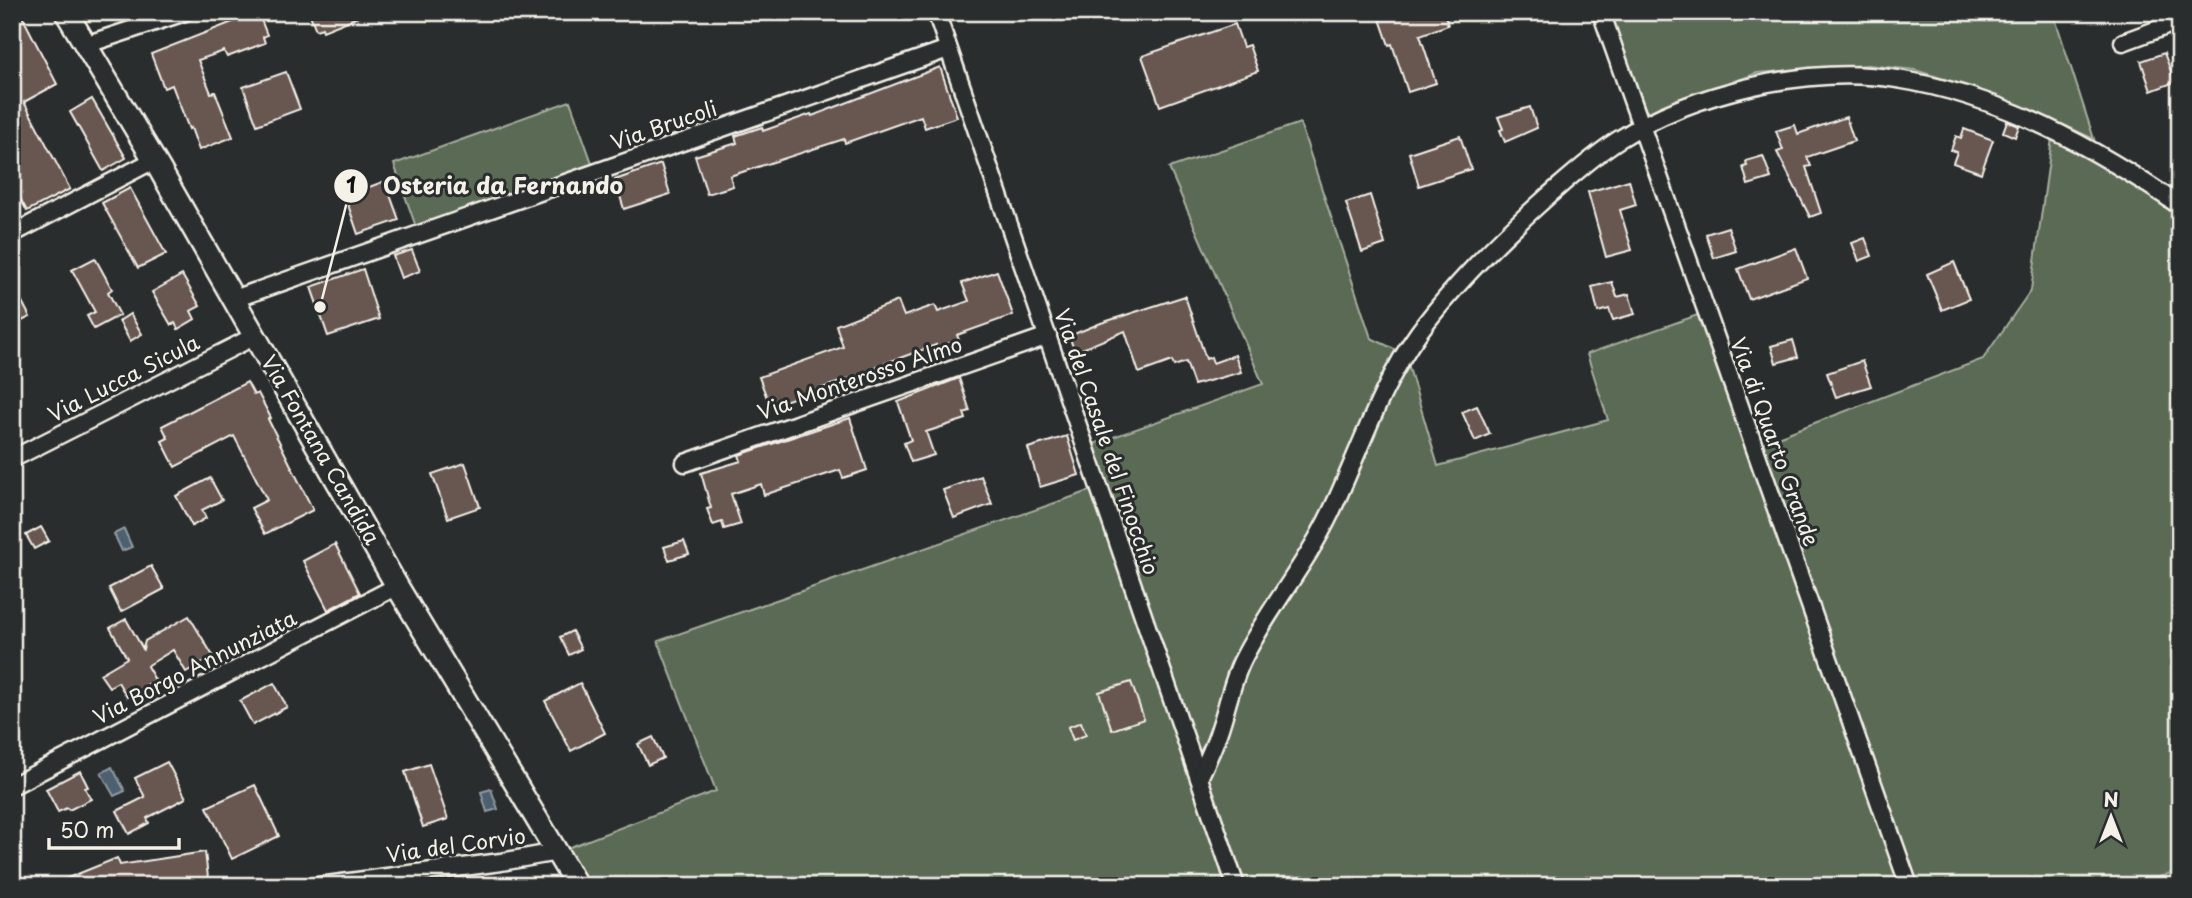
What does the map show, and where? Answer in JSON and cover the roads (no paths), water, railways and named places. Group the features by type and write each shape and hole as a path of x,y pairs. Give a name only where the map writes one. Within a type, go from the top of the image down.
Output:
{"main road":[{"name":"Via Fontana Candida","path":"66,12 154,160 397,586 577,886"}],"street":[{"path":"85,46 185,12"},
{"name":"Via del Casale del Finocchio","path":"936,12 1236,886"},
{"name":"Via di Quarto Grande","path":"1601,12 1909,886"},
{"path":"2123,42 2180,21"},
{"name":"Via Brucoli","path":"234,299 948,49"},
{"path":"1199,778 1218,734 1244,657 1318,539 1391,379 1419,332 1465,277 1519,222 1597,155 1641,127 1717,96 1768,83 1834,77 1893,78 1957,94 2037,123 2106,158 2180,206"},
{"path":"12,234 154,160"},
{"name":"Via Lucca Sicula","path":"12,459 255,336"},
{"name":"Via Monterosso Almo","path":"685,463 1048,336"},
{"name":"Via Borgo Annunziata","path":"12,786 397,586"},
{"name":"Via del Corvio","path":"319,886 557,852"}],"water":[{"path":"124,529 132,547 122,551 114,534"},
{"path":"112,767 125,791 114,796 101,773"},
{"path":"491,789 498,809 487,812 481,792"}],"place":[{"name":"Osteria da Fernando","path":"320,307"}]}
